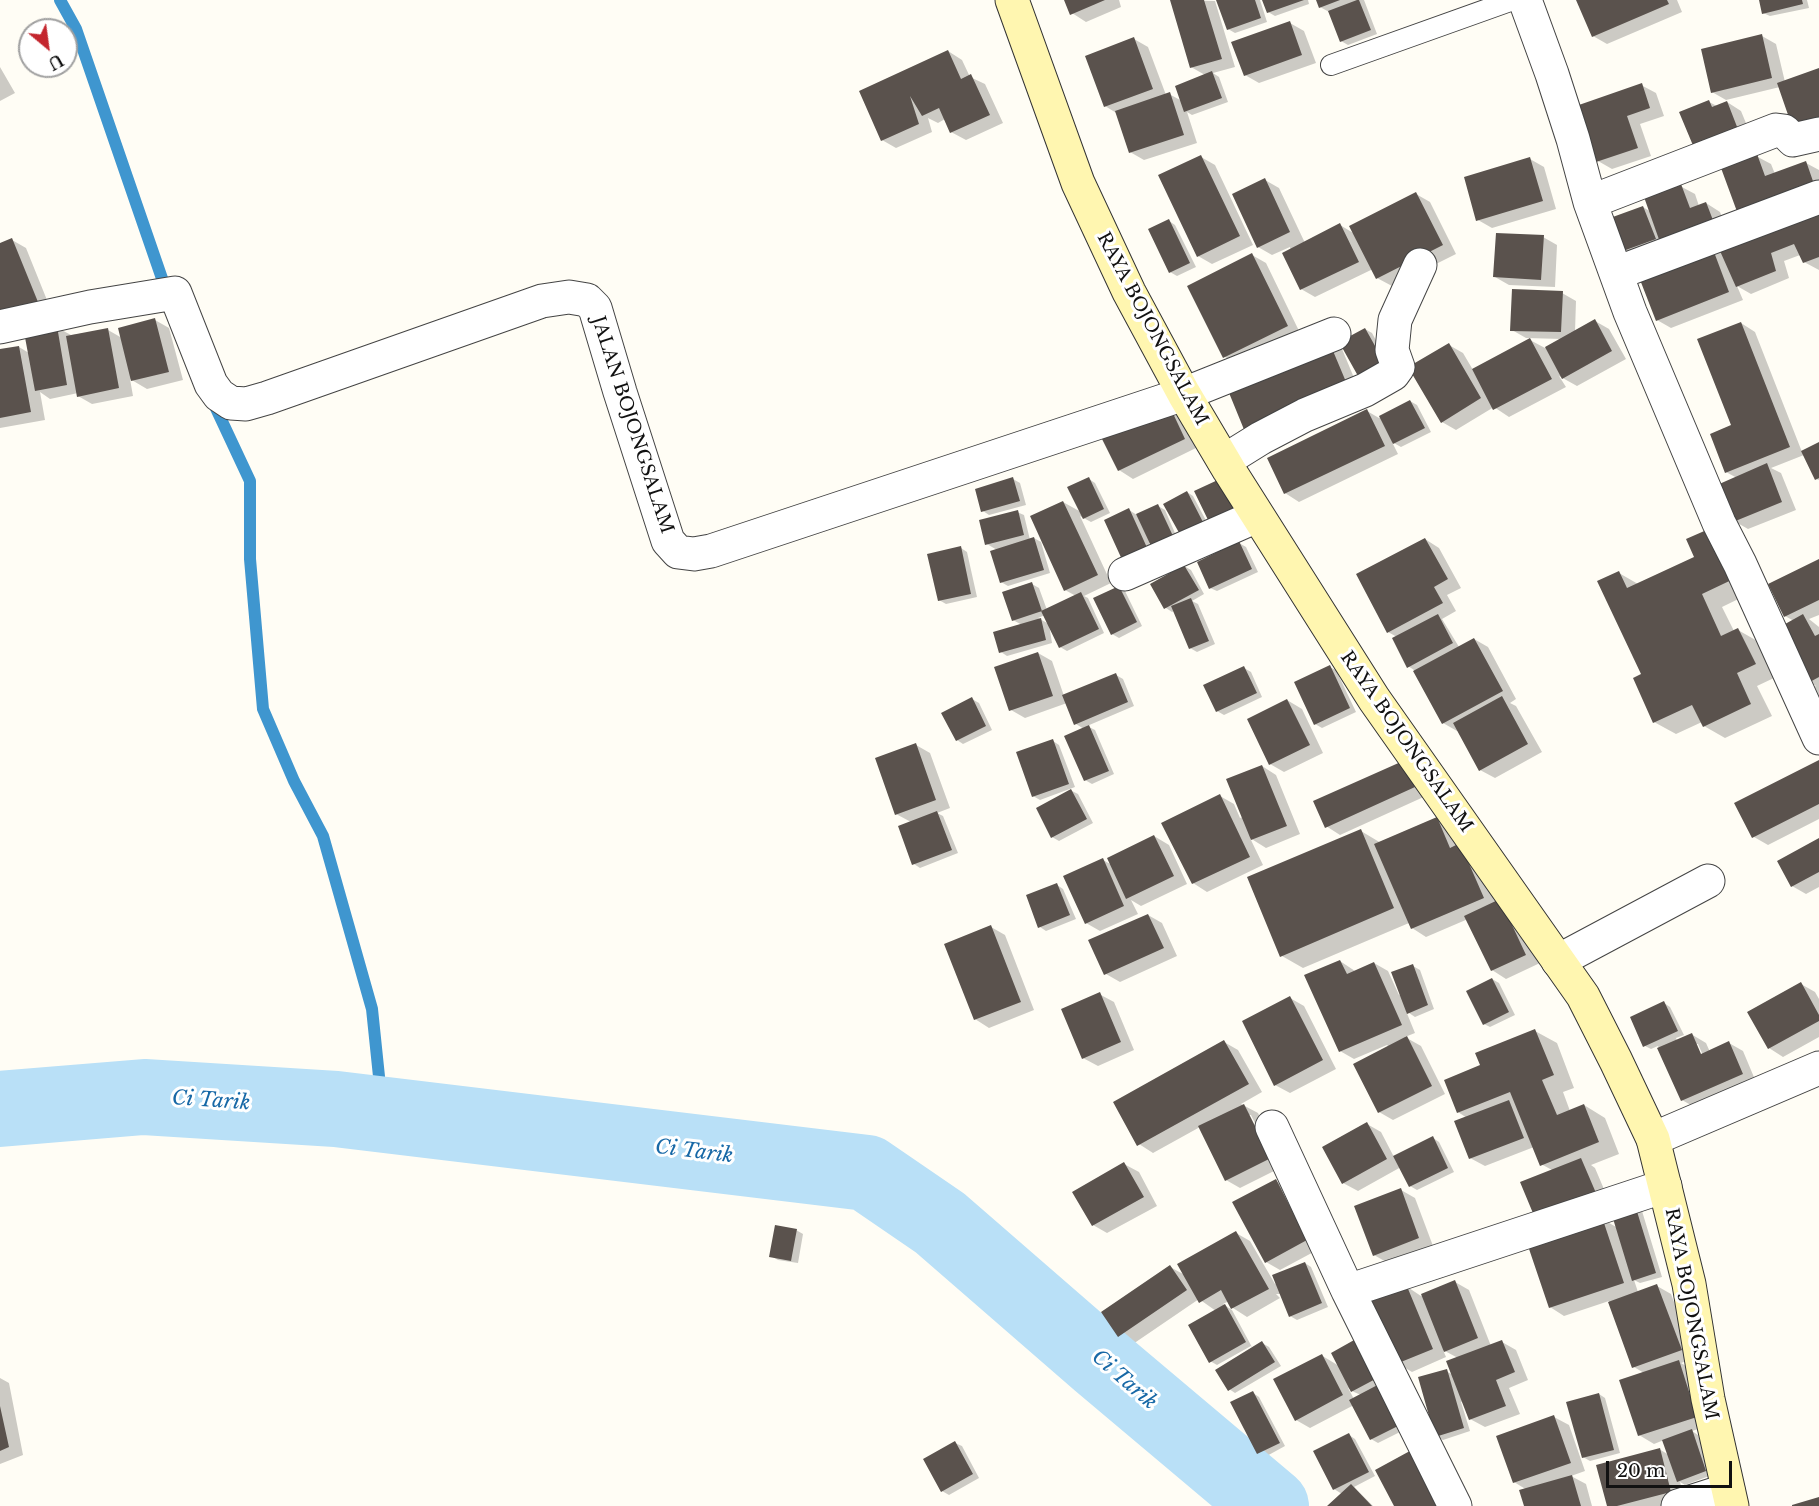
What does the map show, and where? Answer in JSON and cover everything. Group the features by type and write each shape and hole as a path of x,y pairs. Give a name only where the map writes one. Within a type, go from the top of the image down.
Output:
{"main road":[{"name":"RAYA BOJONGSALAM","path":"1012,0 1078,183 1129,292 1184,394 1257,516 1374,699 1583,996 1653,1139 1689,1284 1708,1399 1730,1498"}],"street":[{"path":"1524,0 1539,33 1573,139 1590,202 1630,312 1719,523 1819,738"},
{"path":"1590,202 1776,130 1784,131 1793,140 1819,134"},
{"path":"1617,273 1819,197"},
{"path":"1224,461 1305,415 1365,390 1393,374 1398,367 1392,350 1395,320 1420,266"},
{"name":"JALAN BOJONGSALAM","path":"0,327 90,307 161,295 219,395 231,403 246,404 542,301 569,297 587,300 595,308 668,541 678,552 694,554 711,551 1184,394 1334,334"},
{"path":"1125,574 1257,516"},
{"path":"1558,961 1708,881"},
{"path":"1653,1139 1819,1068"},
{"path":"1272,1127 1348,1291 1455,1506"},
{"path":"1348,1291 1665,1186"},
{"path":"1678,1506 1730,1498"}],"lane":[{"path":"1331,64 1513,0"}],"building":[{"path":"1064,0 1105,0 1070,15"},
{"path":"1170,0 1204,0 1222,59 1190,68"},
{"path":"1216,0 1255,0 1261,18 1227,30"},
{"path":"1262,0 1304,0 1267,13"},
{"path":"1316,0 1340,0 1319,8"},
{"path":"1359,0 1371,30 1340,42 1328,11"},
{"path":"1576,0 1667,0 1669,4 1592,37"},
{"path":"1759,0 1802,0 1803,4 1762,14"},
{"path":"1290,21 1302,55 1244,76 1231,42"},
{"path":"1762,34 1772,78 1711,93 1701,49"},
{"path":"1134,37 1153,89 1104,107 1085,56"},
{"path":"948,50 961,79 971,74 990,115 950,133 939,108 922,116 910,96 919,124 881,141 859,91"},
{"path":"1819,68 1819,126 1795,135 1777,83"},
{"path":"1212,71 1222,98 1184,112 1175,86"},
{"path":"1642,83 1650,108 1627,116 1638,148 1596,162 1576,106"},
{"path":"1170,92 1184,135 1129,153 1115,111"},
{"path":"1709,100 1712,107 1727,101 1741,137 1697,155 1679,112"},
{"path":"1757,154 1765,176 1806,161 1815,187 1739,217 1721,168"},
{"path":"1201,155 1240,236 1197,257 1158,175"},
{"path":"1530,157 1543,201 1476,221 1464,177"},
{"path":"1265,178 1290,232 1257,248 1232,194"},
{"path":"1681,184 1690,208 1706,202 1716,228 1662,248 1644,197"},
{"path":"1416,192 1443,245 1376,279 1349,226"},
{"path":"1819,203 1819,257 1803,263 1794,244 1771,253 1776,271 1736,287 1716,242"},
{"path":"1643,206 1656,239 1623,251 1610,218"},
{"path":"1169,219 1190,263 1169,273 1148,229"},
{"path":"1340,223 1359,262 1300,290 1282,253"},
{"path":"1496,233 1544,235 1541,280 1493,277"},
{"path":"12,238 38,302 0,314 0,243"},
{"path":"1711,244 1729,292 1656,321 1637,272"},
{"path":"1252,253 1288,326 1223,358 1187,286"},
{"path":"1512,289 1563,291 1561,332 1510,331"},
{"path":"155,318 169,372 131,381 118,328"},
{"path":"1595,319 1612,351 1562,379 1545,347"},
{"path":"1741,322 1790,447 1725,473 1710,434 1731,425 1697,339"},
{"path":"57,326 67,385 35,391 24,332"},
{"path":"108,328 119,388 77,397 66,336"},
{"path":"1365,328 1384,362 1358,376 1339,342"},
{"path":"1530,338 1552,379 1493,410 1472,369"},
{"path":"1328,339 1349,389 1245,432 1225,383"},
{"path":"1449,343 1481,398 1441,423 1408,367"},
{"path":"19,346 31,412 0,418 0,349"},
{"path":"1410,400 1425,428 1393,444 1379,416"},
{"path":"1170,407 1185,439 1118,471 1102,439"},
{"path":"1367,409 1385,446 1284,494 1267,458"},
{"path":"1819,442 1819,478 1815,480 1801,451"},
{"path":"1767,463 1782,502 1733,522 1717,485"},
{"path":"1013,477 1020,501 981,512 975,489"},
{"path":"1089,477 1104,509 1083,519 1067,487"},
{"path":"1220,479 1236,511 1210,524 1194,491"},
{"path":"1187,491 1205,526 1182,538 1163,504"},
{"path":"1063,501 1098,575 1064,591 1030,516"},
{"path":"1158,504 1173,536 1151,546 1136,514"},
{"path":"1129,508 1149,552 1124,564 1104,520"},
{"path":"1018,510 1024,535 985,545 979,520"},
{"path":"1718,525 1742,575 1702,594 1721,636 1738,628 1756,664 1737,673 1751,704 1703,727 1692,705 1653,723 1633,678 1641,674 1597,581 1619,571 1627,588 1694,557 1686,539"},
{"path":"1034,537 1044,570 1000,583 990,551"},
{"path":"1425,538 1448,579 1434,587 1443,603 1387,633 1356,574"},
{"path":"1239,541 1252,569 1209,589 1197,562"},
{"path":"961,546 971,594 938,601 927,554"},
{"path":"1819,559 1819,600 1784,617 1768,584"},
{"path":"1184,565 1199,590 1164,609 1150,584"},
{"path":"1032,582 1042,611 1012,621 1002,592"},
{"path":"1119,586 1137,622 1111,635 1093,598"},
{"path":"1081,592 1099,629 1059,648 1041,611"},
{"path":"1191,598 1209,641 1189,649 1171,606"},
{"path":"1438,614 1453,643 1407,668 1392,638"},
{"path":"1803,614 1815,636 1819,634 1819,677 1808,683 1778,628"},
{"path":"1041,618 1046,640 999,653 993,632"},
{"path":"1474,638 1503,691 1442,724 1413,671"},
{"path":"1038,652 1053,696 1009,711 994,667"},
{"path":"1330,665 1350,708 1314,725 1294,682"},
{"path":"1244,666 1257,693 1216,712 1203,685"},
{"path":"1116,673 1128,702 1074,725 1062,695"},
{"path":"1502,696 1528,744 1479,771 1453,723"},
{"path":"972,697 986,726 956,741 941,713"},
{"path":"1287,699 1310,745 1269,765 1247,719"},
{"path":"1089,725 1109,771 1084,781 1064,736"},
{"path":"1053,739 1069,784 1032,797 1016,752"},
{"path":"916,743 936,800 895,815 875,758"},
{"path":"1819,760 1819,804 1752,838 1734,803"},
{"path":"1403,761 1415,787 1325,828 1313,801"},
{"path":"1262,765 1287,826 1251,840 1226,779"},
{"path":"1071,789 1087,819 1051,838 1036,808"},
{"path":"1220,794 1250,857 1192,884 1161,823"},
{"path":"937,811 952,850 912,865 898,826"},
{"path":"1437,817 1450,848 1460,843 1484,898 1411,929 1374,844"},
{"path":"1361,829 1394,908 1280,957 1247,877"},
{"path":"1154,835 1174,876 1126,899 1107,858"},
{"path":"1819,838 1819,872 1791,887 1777,861"},
{"path":"1103,858 1124,906 1085,924 1063,876"},
{"path":"1057,883 1070,915 1038,928 1026,895"},
{"path":"1500,899 1526,955 1491,971 1464,916"},
{"path":"1148,914 1164,948 1104,975 1088,940"},
{"path":"991,925 1021,1002 974,1020 944,944"},
{"path":"1340,960 1347,974 1374,962 1402,1025 1339,1052 1304,975"},
{"path":"1413,964 1428,1005 1407,1014 1391,972"},
{"path":"1492,978 1509,1012 1483,1025 1466,991"},
{"path":"1801,982 1819,1015 1819,1021 1768,1049 1747,1012"},
{"path":"1100,992 1121,1042 1082,1059 1061,1009"},
{"path":"1290,996 1323,1060 1274,1086 1242,1021"},
{"path":"1664,1001 1678,1031 1643,1047 1630,1017"},
{"path":"1535,1029 1554,1075 1542,1080 1557,1115 1584,1104 1599,1142 1540,1166 1510,1092 1457,1113 1444,1080 1480,1065 1475,1053"},
{"path":"1692,1033 1701,1054 1729,1041 1743,1074 1681,1101 1657,1048"},
{"path":"1407,1036 1432,1086 1378,1113 1353,1064"},
{"path":"1224,1040 1249,1084 1137,1146 1113,1102"},
{"path":"1509,1100 1524,1138 1469,1159 1454,1121"},
{"path":"1244,1104 1271,1158 1225,1181 1198,1126"},
{"path":"1367,1122 1387,1159 1342,1184 1322,1147"},
{"path":"1433,1136 1448,1168 1409,1187 1393,1156"},
{"path":"1581,1158 1596,1193 1535,1218 1520,1182"},
{"path":"1124,1162 1144,1197 1092,1226 1072,1192"},
{"path":"1276,1179 1307,1240 1265,1263 1232,1202"},
{"path":"1401,1188 1419,1238 1373,1256 1354,1206"},
{"path":"1635,1205 1656,1273 1632,1281 1611,1212"},
{"path":"1602,1217 1624,1283 1549,1308 1527,1243"},
{"path":"775,1225 797,1229 791,1261 769,1257"},
{"path":"1236,1231 1269,1289 1231,1309 1221,1290 1199,1303 1177,1264"},
{"path":"1305,1262 1322,1303 1289,1317 1272,1275"},
{"path":"1170,1265 1187,1290 1118,1337 1101,1312"},
{"path":"1455,1280 1478,1338 1444,1352 1421,1294"},
{"path":"1406,1284 1433,1349 1396,1364 1369,1299"},
{"path":"1657,1284 1682,1350 1632,1368 1608,1302"},
{"path":"1225,1304 1246,1342 1209,1363 1188,1325"},
{"path":"1363,1335 1383,1375 1351,1392 1331,1353"},
{"path":"1502,1340 1515,1372 1496,1380 1506,1406 1469,1420 1446,1361"},
{"path":"1262,1341 1275,1362 1228,1391 1215,1370"},
{"path":"1322,1354 1343,1395 1295,1421 1273,1379"},
{"path":"1679,1360 1697,1417 1638,1436 1619,1380"},
{"path":"1447,1369 1464,1428 1435,1437 1418,1377"},
{"path":"1387,1380 1408,1421 1370,1440 1349,1400"},
{"path":"1253,1391 1280,1443 1257,1454 1230,1402"},
{"path":"1599,1393 1614,1450 1582,1458 1566,1402"},
{"path":"0,1406 9,1447 0,1451"},
{"path":"1554,1415 1571,1463 1513,1483 1496,1436"},
{"path":"1692,1429 1706,1471 1677,1482 1662,1440"},
{"path":"1349,1433 1369,1472 1333,1490 1313,1451"},
{"path":"955,1441 973,1474 941,1492 923,1459"},
{"path":"1419,1446 1451,1506 1394,1506 1375,1470"},
{"path":"1660,1448 1671,1492 1617,1506 1607,1506 1596,1465"},
{"path":"1572,1475 1581,1506 1524,1506 1519,1490"},
{"path":"1351,1484 1372,1506 1327,1506"},
{"path":"1819,1497 1819,1506 1792,1506 1792,1505"}],"waterway":[{"path":"60,0 76,29 167,293"},
{"path":"213,402 250,481 250,559 263,709 294,781 323,836 372,1009 383,1115"},
{"name":"Ci Tarik","path":"0,1109 144,1097 336,1109 867,1173 940,1223 1271,1506"}]}
